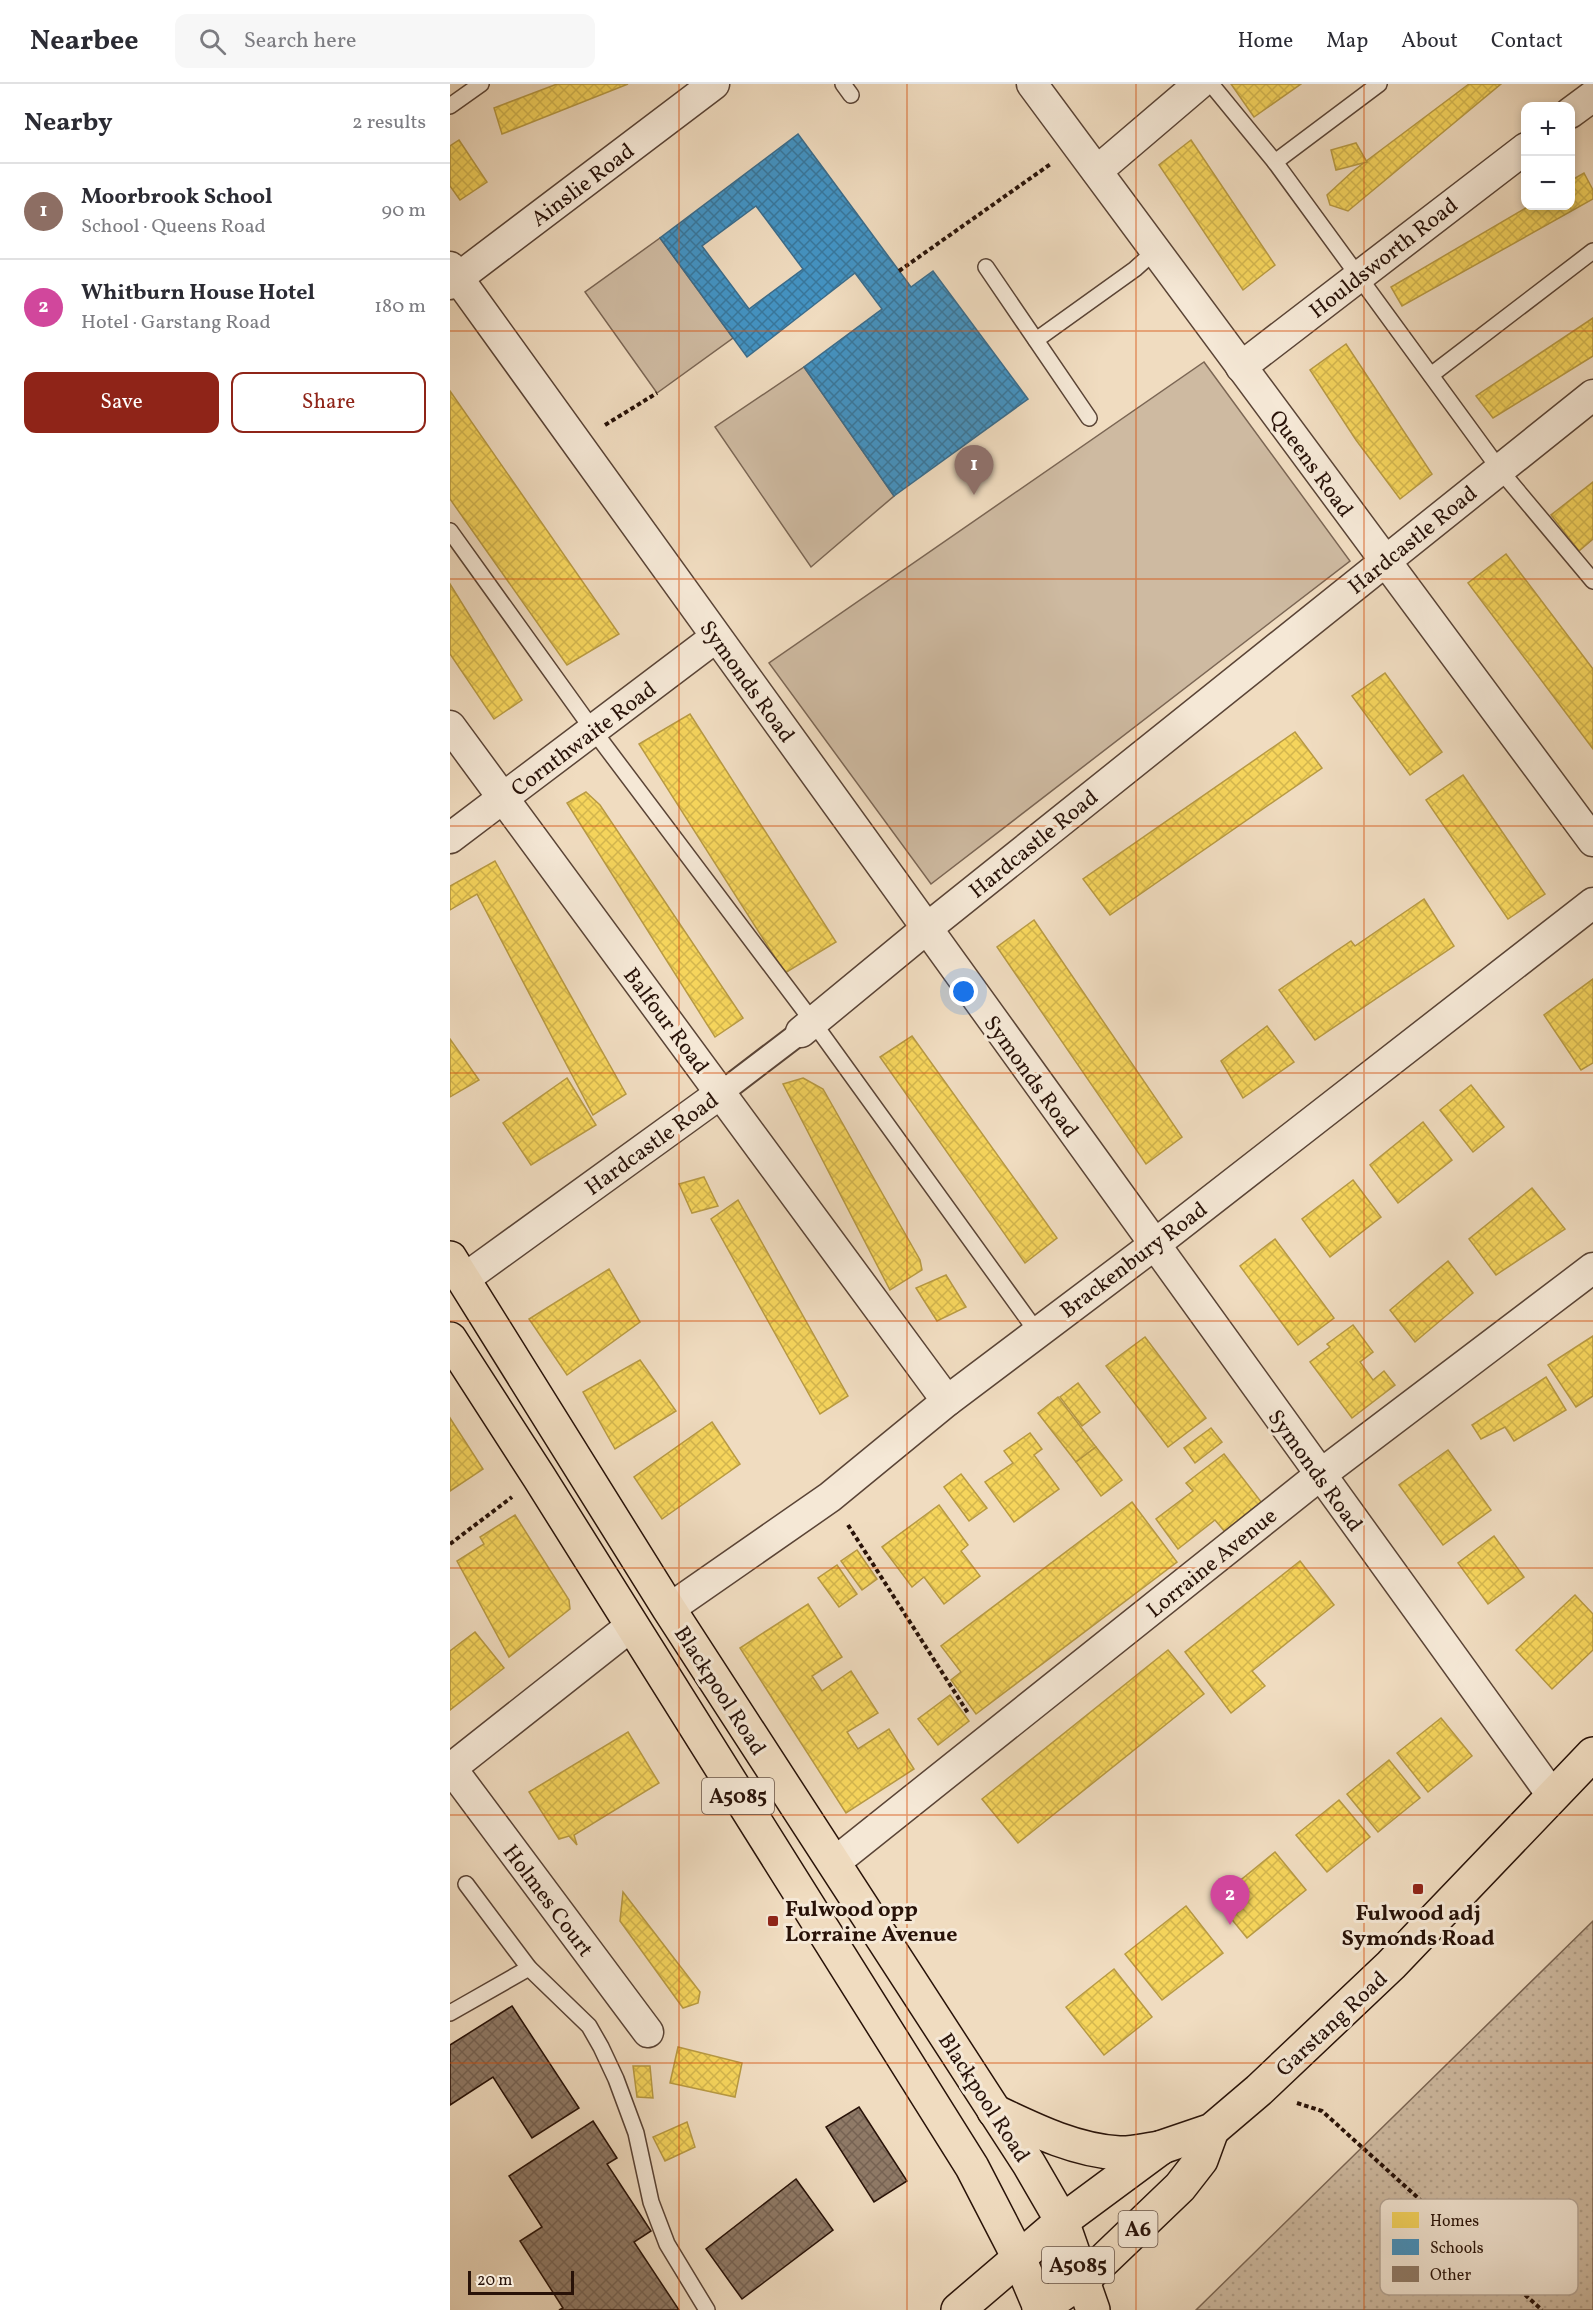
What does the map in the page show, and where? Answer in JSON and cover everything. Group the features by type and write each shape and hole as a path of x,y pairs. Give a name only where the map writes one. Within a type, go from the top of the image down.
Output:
{"highway":[{"name":"Blackpool Road","path":"457,1268 669,1609 1029,2164 1062,2221 1088,2295"},
{"name":"Blackpool Road","path":"450,1339 972,2167 1019,2258 1041,2310"},
{"name":"Garstang Road","path":"958,2310 1062,2221 1162,2147 1212,2130 1259,2090 1391,1965 1593,1754"},
{"name":"A6","path":"994,2111 1027,2127 1083,2147 1121,2153 1162,2147"},
{"name":"Garstang Road","path":"1041,2310 1088,2295 1201,2160 1212,2130"}],"street":[{"name":"Ainslie Road","path":"453,276 714,84"},
{"name":"Queens Road","path":"1032,84 1593,841"},
{"path":"1097,171 1199,84"},
{"name":"Houldsworth Road","path":"1241,367 1521,152"},
{"name":"Symonds Road","path":"453,276 576,443 1552,1796"},
{"name":"Hardcastle Road","path":"457,1268 721,1093 807,1027 926,929 1593,395"},
{"name":"Cornthwaite Road","path":"450,838 716,637"},
{"name":"Balfour Road","path":"450,726 947,1401"},
{"name":"Brackenbury Road","path":"669,1609 830,1497 947,1401 1154,1245 1593,903"},
{"name":"Lorraine Avenue","path":"834,1863 1320,1475 1593,1268"},
{"path":"451,1769 631,1626"},
{"name":"Holmes Court","path":"451,1769 648,2032"}],"lane":[{"path":"450,106 481,84"},
{"path":"1211,84 1275,162 1500,470 1593,581"},
{"path":"1275,162 1379,84"},
{"path":"1036,340 1155,251"},
{"path":"1431,375 1593,252"},
{"path":"986,267 1089,418"},
{"path":"450,531 807,1027 1037,1332"},
{"path":"466,1884 529,1968 548,1989 573,2009 589,2026 601,2047 616,2079 636,2133 651,2202 667,2244 707,2310"},
{"path":"450,2013 529,1968"}],"path":[{"path":"899,271 1077,145"},
{"path":"576,443 657,393"},
{"path":"450,1544 538,1477"},
{"path":"830,1497 987,1742"},
{"path":"1259,2090 1322,2111 1419,2199"},
{"path":"1525,2295 1542,2310"}],"shaded area":[{"path":"660,238 733,338 657,393 585,292"},
{"path":"1204,362 1350,561 931,884 769,663"},
{"path":"804,367 894,496 811,567 715,427"},
{"path":"1593,1921 1593,2310 1196,2310"}],"building: Homes":[{"path":"557,84 628,84 502,134 494,108"},
{"path":"1231,84 1301,84 1254,117"},
{"path":"1469,84 1501,84 1348,211 1330,205 1327,195 1353,171"},
{"path":"459,140 487,182 460,200 450,186 450,146"},
{"path":"1191,140 1275,265 1243,290 1159,165"},
{"path":"1356,143 1367,162 1336,170 1331,150"},
{"path":"1584,173 1593,190 1593,199 1575,209 1575,178"},
{"path":"1522,210 1573,210 1402,306 1391,287"},
{"path":"1593,318 1593,356 1493,418 1476,396"},
{"path":"1346,344 1432,474 1400,499 1356,440 1310,370"},
{"path":"450,391 619,634 567,665 450,499"},
{"path":"1593,482 1593,539 1579,551 1551,515"},
{"path":"1506,554 1593,669 1593,749 1468,583"},
{"path":"450,584 522,700 494,719 450,654"},
{"path":"1385,673 1442,752 1410,775 1352,696"},
{"path":"690,714 836,942 785,973 639,744"},
{"path":"1295,732 1322,768 1110,915 1083,879"},
{"path":"1463,775 1545,894 1508,919 1426,800"},
{"path":"586,792 600,805 743,1018 715,1037 567,803"},
{"path":"495,861 626,1094 593,1115 477,894 450,910 450,886"},
{"path":"1424,899 1454,946 1315,1040 1279,990 1351,941 1355,946"},
{"path":"1034,920 1182,1137 1146,1164 997,947"},
{"path":"1593,979 1593,1063 1581,1070 1544,1015"},
{"path":"1267,1026 1294,1062 1243,1098 1221,1061"},
{"path":"912,1036 1057,1238 1025,1263 880,1057"},
{"path":"450,1039 479,1080 450,1097"},
{"path":"567,1078 596,1125 531,1165 503,1123"},
{"path":"803,1078 823,1089 920,1260 922,1270 890,1290 783,1084"},
{"path":"1471,1085 1504,1127 1473,1152 1440,1110"},
{"path":"1423,1122 1452,1160 1398,1203 1370,1165"},
{"path":"704,1177 718,1206 692,1213 679,1184"},
{"path":"1353,1180 1381,1217 1330,1257 1302,1219"},
{"path":"1532,1188 1565,1229 1496,1275 1469,1239"},
{"path":"738,1200 848,1396 820,1414 711,1219"},
{"path":"1275,1239 1334,1318 1298,1345 1240,1266"},
{"path":"1448,1261 1473,1293 1415,1342 1390,1310"},
{"path":"609,1269 640,1322 567,1375 529,1319"},
{"path":"946,1275 966,1307 937,1321 916,1288"},
{"path":"1353,1325 1373,1352 1360,1362 1373,1380 1384,1371 1395,1385 1352,1418 1310,1362 1330,1347 1327,1344"},
{"path":"1593,1336 1593,1396 1576,1407 1548,1365"},
{"path":"1145,1337 1206,1418 1168,1447 1106,1366"},
{"path":"640,1360 676,1411 615,1449 583,1392"},
{"path":"1546,1377 1566,1410 1514,1441 1505,1427 1481,1439 1472,1425"},
{"path":"1078,1383 1100,1412 1082,1426 1060,1397"},
{"path":"1058,1397 1096,1447 1076,1462 1038,1413"},
{"path":"450,1418 483,1469 450,1491"},
{"path":"712,1422 740,1464 662,1519 634,1477"},
{"path":"1211,1428 1222,1442 1195,1463 1184,1448"},
{"path":"1030,1433 1042,1449 1034,1455 1059,1489 1014,1522 985,1482 1013,1463 1004,1451"},
{"path":"1096,1447 1122,1480 1101,1496 1076,1462"},
{"path":"1448,1450 1491,1510 1443,1545 1399,1485"},
{"path":"1224,1454 1262,1503 1225,1532 1215,1520 1178,1549 1156,1519 1193,1491 1186,1483"},
{"path":"961,1474 987,1508 969,1521 944,1487"},
{"path":"1132,1502 1177,1562 976,1714 951,1680 961,1672 941,1646"},
{"path":"939,1505 968,1545 961,1551 980,1576 944,1604 924,1577 912,1587 882,1547"},
{"path":"515,1515 569,1600 570,1609 509,1657 457,1561 484,1544 480,1537"},
{"path":"1494,1536 1524,1577 1488,1604 1458,1563"},
{"path":"857,1550 877,1579 862,1590 841,1561"},
{"path":"1300,1561 1334,1605 1252,1671 1265,1686 1231,1713 1185,1652"},
{"path":"837,1565 857,1594 839,1607 818,1578"},
{"path":"1575,1595 1593,1614 1593,1650 1552,1689 1516,1650"},
{"path":"808,1604 842,1657 812,1676 822,1691 851,1671 878,1713 847,1732 858,1749 889,1729 914,1769 846,1813 740,1648"},
{"path":"475,1632 504,1668 450,1710 450,1651"},
{"path":"1168,1650 1204,1694 1018,1843 982,1799"},
{"path":"950,1695 969,1721 938,1745 918,1719"},
{"path":"1441,1718 1472,1756 1428,1792 1397,1753"},
{"path":"628,1732 659,1783 574,1835 577,1845 569,1836 559,1839 529,1792"},
{"path":"1389,1760 1420,1798 1378,1832 1347,1794"},
{"path":"1339,1800 1370,1837 1327,1872 1296,1835"},
{"path":"1275,1852 1306,1890 1247,1938 1216,1900"},
{"path":"623,1892 700,1992 698,2003 683,2008 620,1921"},
{"path":"1186,1906 1223,1953 1162,2000 1125,1954"},
{"path":"1114,1969 1152,2017 1104,2055 1066,2007"},
{"path":"678,2047 742,2063 735,2097 670,2083"},
{"path":"633,2066 650,2066 653,2098 637,2097"},
{"path":"687,2122 695,2147 665,2161 653,2137"}],"building: Schools":[{"path":"798,134 911,287 933,271 1028,399 894,496 804,367 882,309 855,273 747,357 660,238","holes":["756,206 803,269 749,309 702,246"]}],"building: Other":[{"path":"512,2006 579,2108 532,2138 493,2077 450,2105 450,2045"},
{"path":"859,2107 907,2181 874,2202 826,2127"},
{"path":"593,2121 617,2158 607,2164 651,2231 634,2242 679,2310 559,2310 563,2308 520,2241 542,2227 509,2176"},
{"path":"796,2179 833,2230 742,2299 706,2249"}],"place":[{"name":"Moorbrook School","path":"974,495"},
{"name":"Fulwood adj Symonds Road","path":"1418,1889"},
{"name":"Fulwood opp Lorraine Avenue","path":"773,1921"},
{"name":"Whitburn House Hotel","path":"1230,1925"}]}
